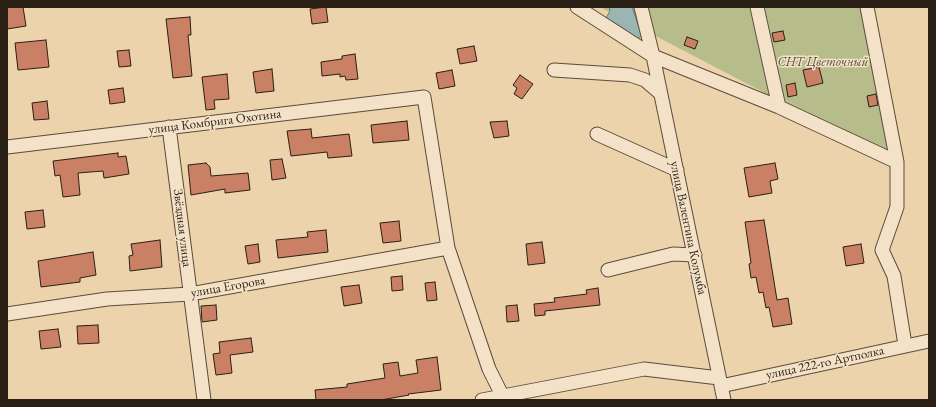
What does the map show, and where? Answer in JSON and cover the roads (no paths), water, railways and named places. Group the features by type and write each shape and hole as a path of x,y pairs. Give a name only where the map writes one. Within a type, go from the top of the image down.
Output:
{"street":[{"path":"577,7 653,56 779,107 898,162"},
{"name":"улица Валентина Колумба","path":"641,7 653,56 724,400"},
{"path":"757,7 779,107"},
{"path":"867,7 898,162 897,207 882,250 894,276 905,346"},
{"path":"554,70 630,75 645,80 660,93"},
{"name":"улица Комбрига Охотина","path":"7,147 424,97 448,248"},
{"name":"Звёздная улица","path":"169,127 204,400"},
{"path":"597,134 676,170"},
{"path":"448,248 489,369 503,397"},
{"name":"улица Егорова","path":"7,314 107,299 190,294 448,248"},
{"path":"608,270 673,254 695,256"},
{"name":"улица 222-го Артполка","path":"482,400 644,369 720,382 929,342"}],"water":[{"path":"609,7 632,7 642,36 636,39 606,18 610,11"}],"park label":[{"name":"СНТ Цветочный","path":"823,62"}]}
